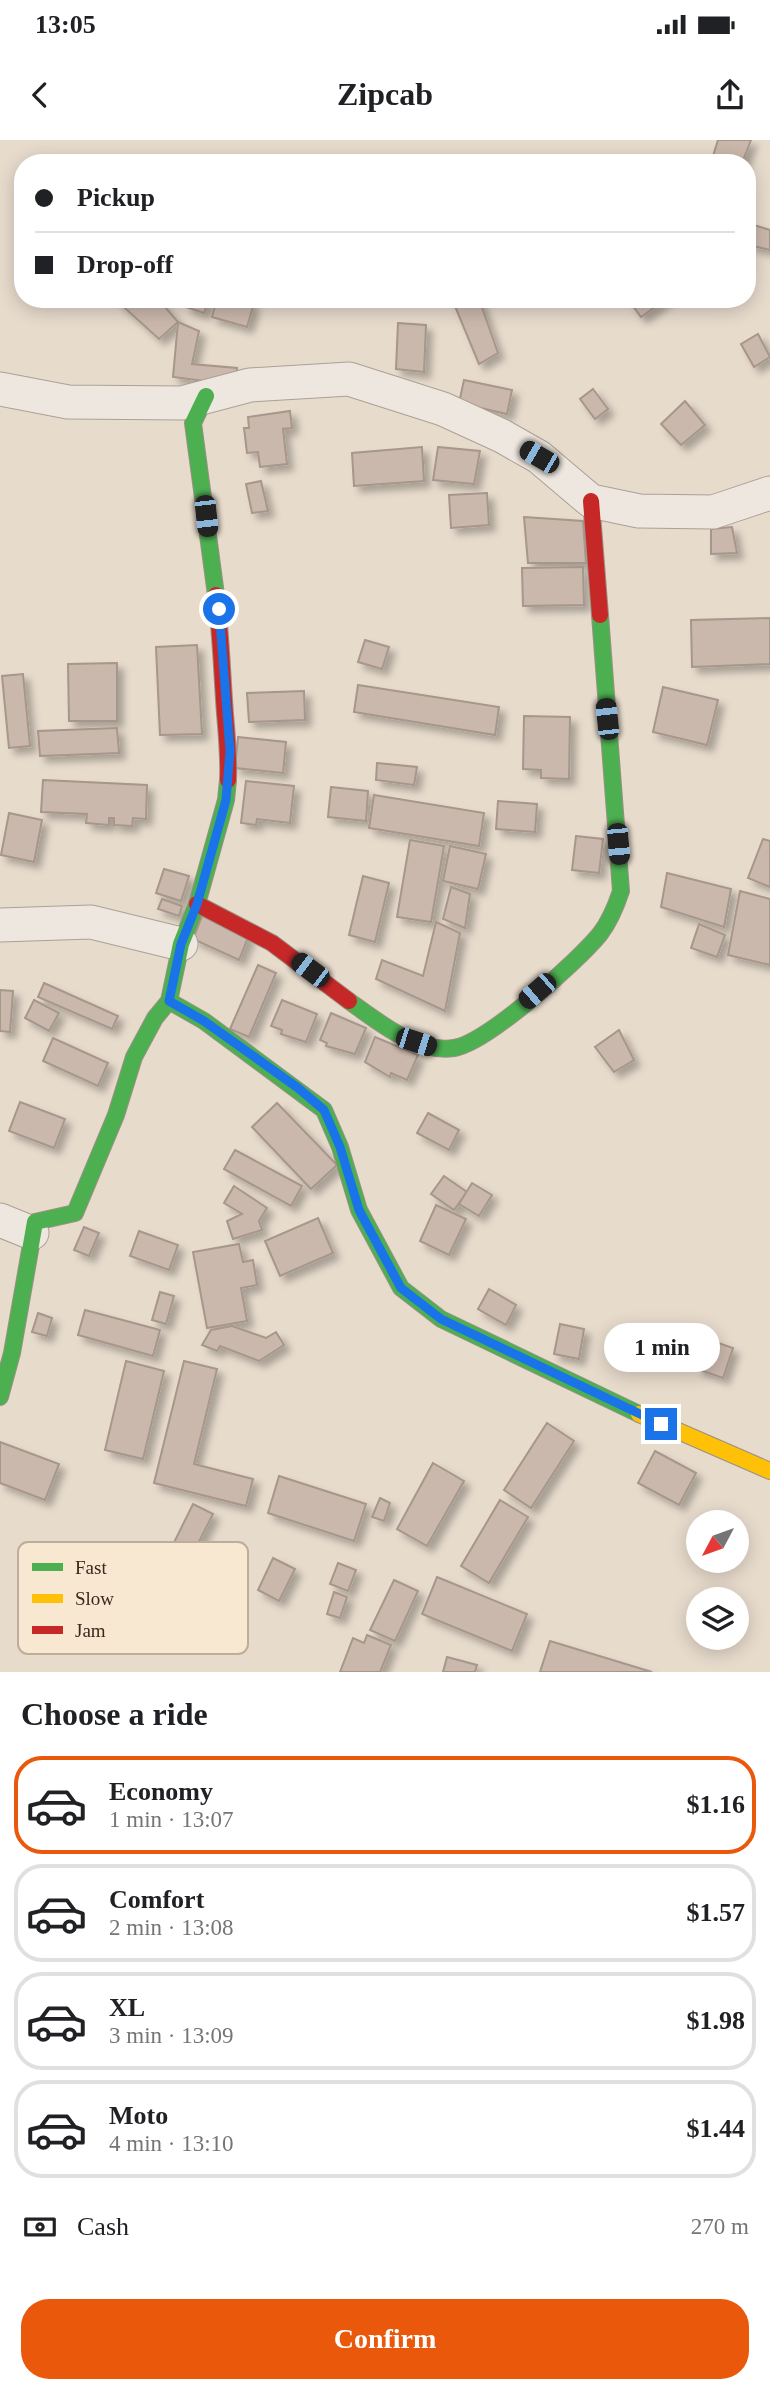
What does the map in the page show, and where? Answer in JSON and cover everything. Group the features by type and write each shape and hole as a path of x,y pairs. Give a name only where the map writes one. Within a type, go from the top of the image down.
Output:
{"street":[{"path":"0,389 68,402 182,403 275,382 349,379 443,409 502,436 539,457 591,501 639,511 713,512 770,493"},
{"path":"0,1397 13,1360 35,1222 75,1213 116,1115 134,1057 149,1026 169,1001 181,944 197,904 226,800 230,751 225,715 224,657 193,423 206,396"},
{"path":"197,904 280,947 354,1006 416,1042 435,1049 455,1048 482,1034 518,1008 607,928 621,891 591,501"},
{"path":"0,925 91,922 181,944"},
{"path":"169,1001 204,1021 298,1088 324,1110 340,1147 359,1210 401,1288 441,1319 615,1404 770,1471"},
{"path":"0,1220 32,1233"}],"building":[{"path":"718,140 751,140 746,154 714,154"},
{"path":"756,226 770,230 770,250 756,247"},
{"path":"125,308 166,308 178,322 159,339"},
{"path":"189,308 206,308 204,313"},
{"path":"214,308 252,308 247,327 212,317"},
{"path":"456,308 482,308 498,353 479,364"},
{"path":"634,308 654,308 641,317"},
{"path":"178,322 199,331 192,364 237,368 235,385 173,377"},
{"path":"398,323 426,325 424,372 396,369"},
{"path":"758,334 770,357 754,367 741,344"},
{"path":"464,380 512,390 507,414 459,403"},
{"path":"593,389 608,409 595,419 580,399"},
{"path":"685,401 705,425 681,445 661,424"},
{"path":"290,411 292,428 283,429 287,464 260,467 258,452 247,453 244,428 249,428 248,417"},
{"path":"422,447 424,481 354,486 352,453"},
{"path":"438,447 480,451 474,484 433,480"},
{"path":"261,481 268,511 252,513 246,484"},
{"path":"487,493 489,525 451,528 449,495"},
{"path":"524,517 583,521 586,563 528,563"},
{"path":"732,527 737,553 711,554 711,529"},
{"path":"583,567 584,605 523,606 522,568"},
{"path":"770,618 770,664 692,667 691,620"},
{"path":"365,640 389,647 382,669 358,662"},
{"path":"197,645 202,734 160,735 156,647"},
{"path":"117,663 117,721 69,721 68,664"},
{"path":"23,674 30,746 9,748 2,676"},
{"path":"358,685 499,707 495,735 354,712"},
{"path":"663,687 718,700 707,745 653,732"},
{"path":"304,691 305,720 249,722 247,693"},
{"path":"524,716 570,717 569,779 541,778 541,770 523,769"},
{"path":"117,728 119,753 40,756 38,731"},
{"path":"238,737 286,742 283,773 235,768"},
{"path":"377,763 417,767 414,785 376,780"},
{"path":"43,780 147,785 146,819 133,818 132,826 114,825 114,818 109,818 109,825 86,823 87,814 41,812"},
{"path":"246,781 294,786 290,823 257,819 256,825 241,823"},
{"path":"331,787 368,791 366,821 328,817"},
{"path":"374,795 484,813 479,846 369,828"},
{"path":"498,801 537,804 535,832 496,829"},
{"path":"9,813 42,820 34,862 1,855"},
{"path":"576,836 603,839 599,873 572,870"},
{"path":"763,839 770,841 770,887 748,878"},
{"path":"410,840 444,846 431,922 397,917"},
{"path":"450,846 486,854 478,889 443,881"},
{"path":"164,869 189,876 181,901 156,893"},
{"path":"667,873 731,889 724,927 661,907"},
{"path":"363,876 389,883 375,942 349,935"},
{"path":"451,887 470,894 465,928 443,919"},
{"path":"740,891 770,899 770,965 728,955"},
{"path":"162,899 182,906 179,916 158,909"},
{"path":"203,914 249,935 239,960 193,939"},
{"path":"436,922 460,933 445,1011 376,979 382,960 423,976"},
{"path":"699,924 725,935 717,957 691,948"},
{"path":"258,965 276,973 249,1037 230,1029"},
{"path":"44,983 118,1016 112,1029 38,997"},
{"path":"0,990 13,991 10,1032 0,1031"},
{"path":"34,1000 59,1013 49,1031 25,1018"},
{"path":"282,1000 317,1014 306,1042 281,1034 282,1030 271,1026"},
{"path":"331,1013 366,1028 355,1054 326,1046 327,1043 320,1040"},
{"path":"619,1030 634,1060 614,1072 595,1047"},
{"path":"375,1037 418,1055 407,1080 391,1073 390,1077 365,1062"},
{"path":"53,1038 108,1063 98,1086 43,1061"},
{"path":"20,1102 65,1119 54,1148 9,1131"},
{"path":"277,1103 337,1165 311,1189 252,1127"},
{"path":"428,1113 459,1130 449,1150 417,1133"},
{"path":"235,1150 302,1186 291,1206 224,1169"},
{"path":"444,1176 467,1192 454,1210 431,1194"},
{"path":"472,1183 492,1195 479,1216 459,1204"},
{"path":"234,1186 267,1208 259,1221 262,1230 233,1239 227,1221 242,1214 224,1203"},
{"path":"436,1205 466,1219 449,1255 420,1241"},
{"path":"318,1218 333,1253 280,1276 265,1241"},
{"path":"84,1227 99,1233 89,1256 74,1250"},
{"path":"139,1231 178,1245 169,1270 130,1256"},
{"path":"239,1244 243,1262 253,1260 257,1285 241,1288 247,1321 207,1328 193,1252"},
{"path":"489,1289 516,1305 506,1325 478,1309"},
{"path":"160,1292 174,1296 166,1324 152,1320"},
{"path":"85,1310 160,1330 153,1356 78,1335"},
{"path":"38,1313 52,1318 47,1336 32,1332"},
{"path":"560,1324 584,1329 579,1359 554,1354"},
{"path":"232,1326 266,1338 276,1332 284,1345 259,1361 220,1346 217,1351 202,1345 211,1330"},
{"path":"707,1339 733,1348 723,1378 697,1369"},
{"path":"126,1361 164,1371 143,1459 105,1450"},
{"path":"184,1361 217,1369 194,1464 253,1479 246,1506 154,1483"},
{"path":"547,1423 574,1441 531,1508 504,1490"},
{"path":"0,1442 59,1464 45,1500 0,1483"},
{"path":"655,1451 696,1473 679,1505 638,1483"},
{"path":"433,1463 464,1481 427,1546 397,1529"},
{"path":"279,1476 366,1504 354,1541 268,1513"},
{"path":"380,1498 390,1503 384,1521 372,1517"},
{"path":"500,1500 528,1517 489,1583 461,1566"},
{"path":"193,1504 213,1514 199,1542 174,1542"},
{"path":"273,1558 295,1569 279,1601 258,1590"},
{"path":"338,1563 356,1570 348,1591 330,1584"},
{"path":"437,1577 527,1614 512,1651 422,1614"},
{"path":"394,1580 418,1591 395,1641 370,1630"},
{"path":"334,1592 347,1597 340,1618 327,1614"},
{"path":"367,1635 391,1645 380,1672 340,1672 353,1638 364,1643"},
{"path":"550,1641 652,1672 540,1672"},
{"path":"447,1657 477,1665 475,1672 443,1672"}],"traffic: fast":[{"path":"206,396 193,423 216,595"},
{"path":"349,1001 412,1041 440,1049 454,1048 469,1043 509,1017 573,962 604,929 621,891 600,615"},
{"path":"0,1397 12,1353 35,1222 75,1213 116,1115 134,1057 155,1018 169,1001 181,944 197,904 226,800 228,780"},
{"path":"169,1001 204,1021 324,1110 340,1147 359,1210 401,1288 441,1319 639,1414"}],"traffic: slow":[{"path":"639,1414 770,1471"}],"traffic: jam":[{"path":"591,501 600,615"},
{"path":"216,595 228,747 228,780"},
{"path":"197,904 272,943 349,1001"}],"route":[{"path":"219,609 224,657 225,715 230,751 226,800 219,834 181,944 169,1001 178,1009 204,1021 298,1088 324,1110 340,1147 359,1210 377,1249 401,1288 441,1319 661,1424"}]}
